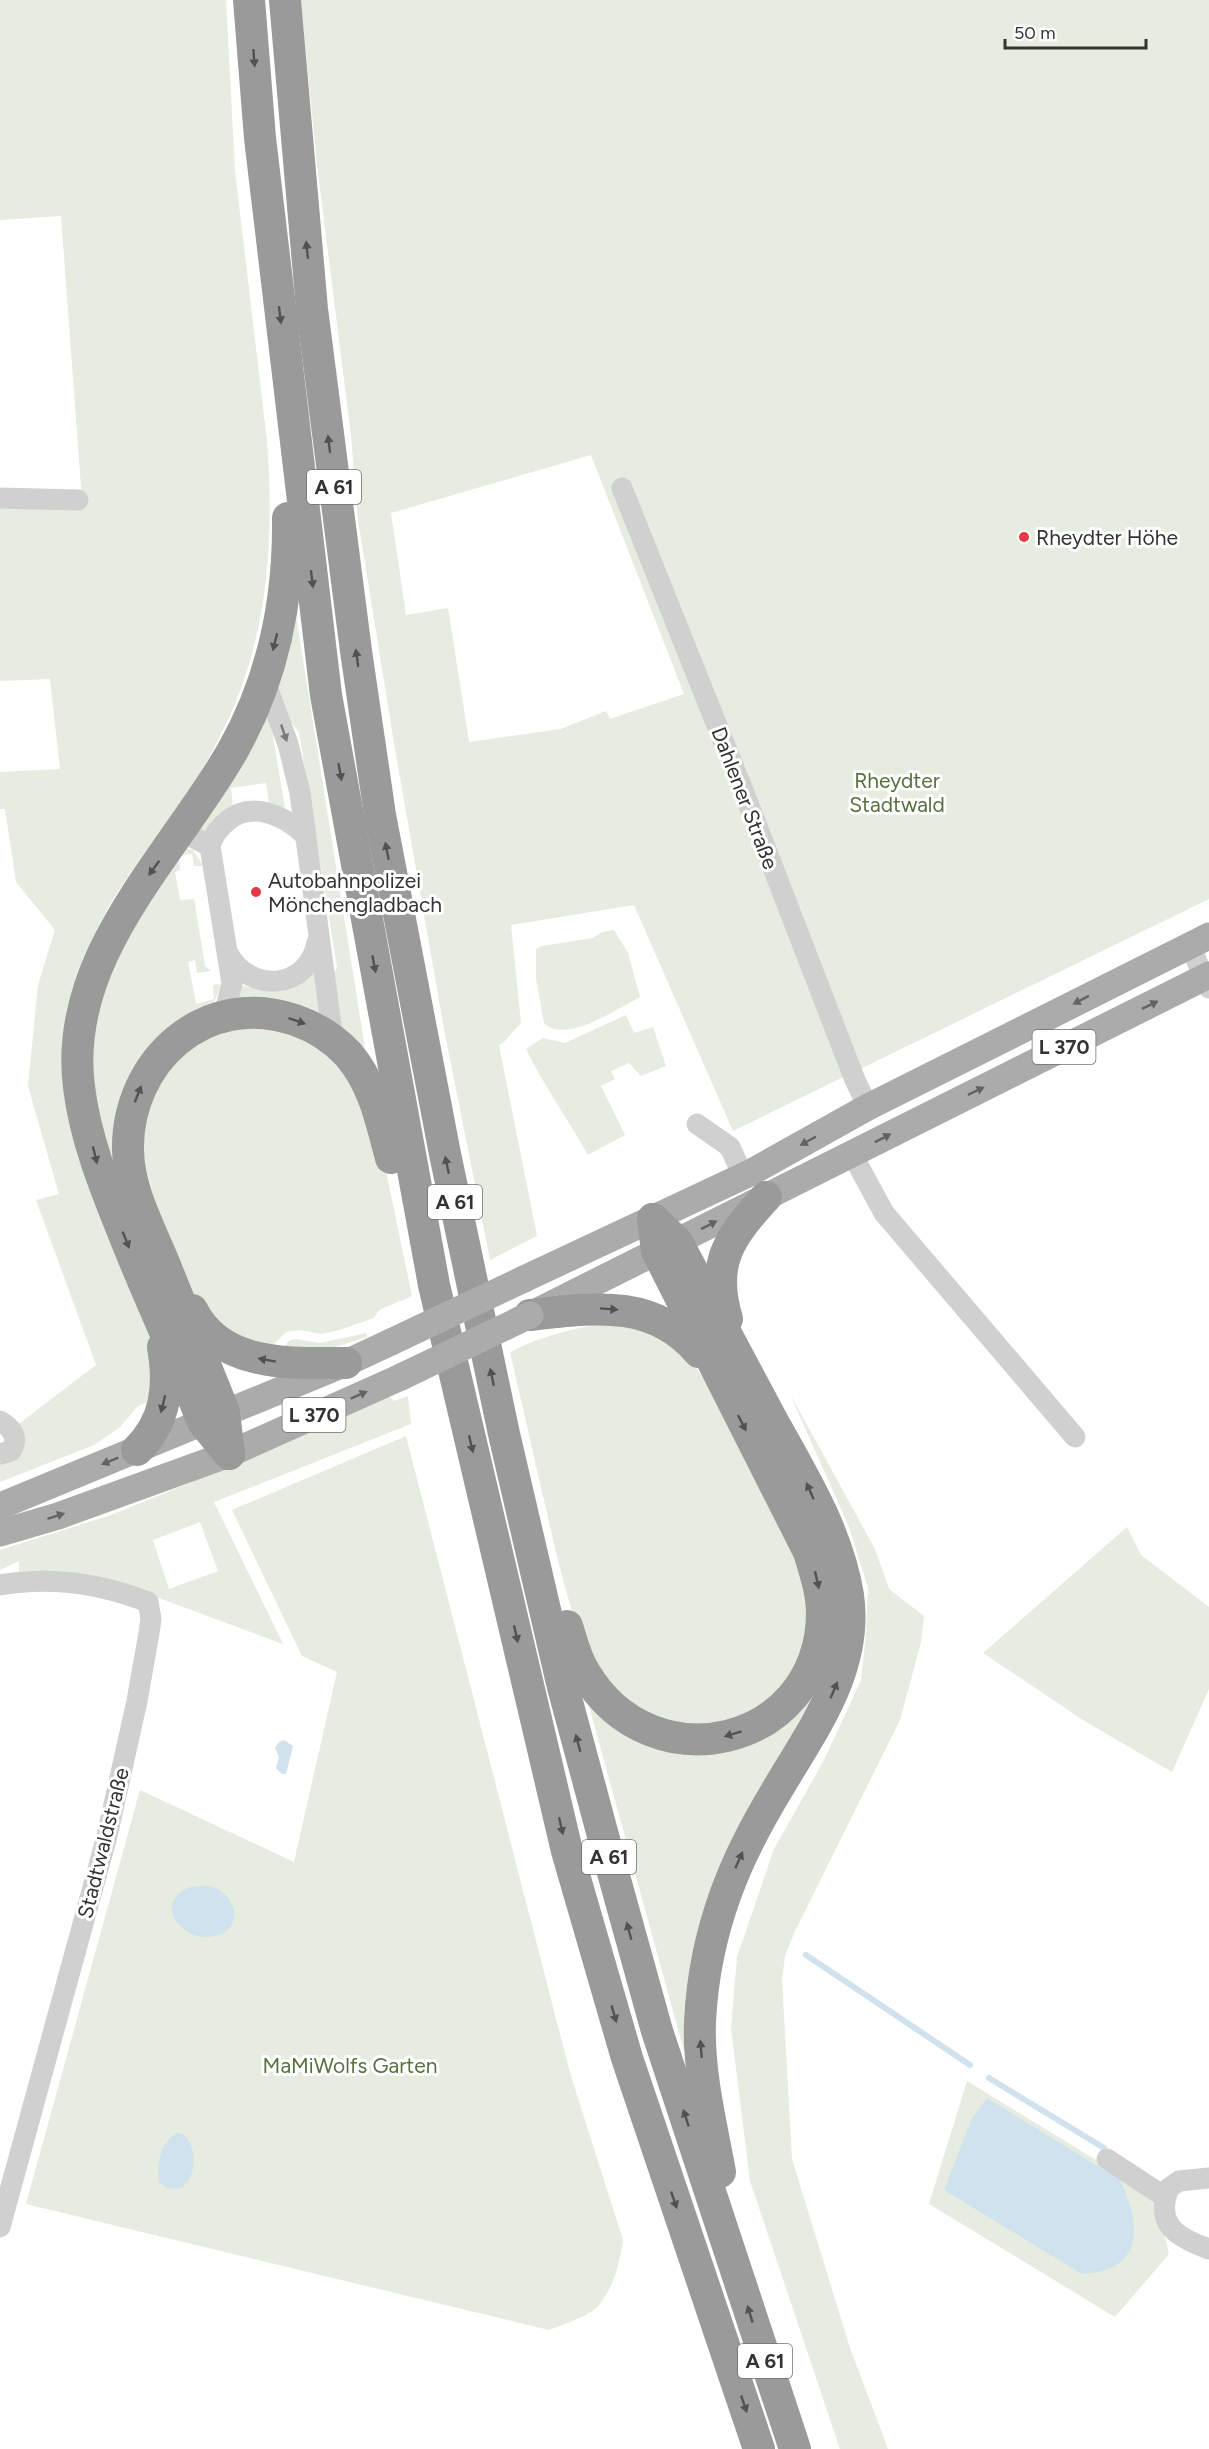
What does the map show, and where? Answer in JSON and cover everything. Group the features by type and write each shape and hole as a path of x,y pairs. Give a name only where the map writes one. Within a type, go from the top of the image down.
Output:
{"highway":[{"name":"A 61","path":"249,0 260,138 326,695 434,1285 567,1851 627,2058 759,2449"},
{"name":"A 61","path":"285,0 312,309 334,487 378,803 445,1154 504,1434 563,1687 657,2031 795,2449"},
{"path":"137,1450 154,1431 159,1421 167,1383 162,1344 145,1286 97,1164 79,1086 77,1056 80,1029 86,999 115,930 233,749 264,679 283,610 288,555 288,407 284,354"},
{"path":"229,1454 214,1418 135,1190 128,1151 131,1118 138,1090 159,1058 173,1043 189,1032 224,1016 253,1013 279,1016 308,1025 333,1040 358,1067 376,1103 404,1209 434,1285"},
{"path":"727,1364 721,1296 723,1264 732,1237 765,1197"},
{"path":"504,1434 546,1543 576,1655 594,1688 622,1716 655,1733 687,1740 715,1739 733,1735 780,1709 810,1667 818,1641 822,1614 818,1579 809,1552 727,1364 653,1219"},
{"path":"147,1221 194,1315 221,1344 241,1355 291,1364 346,1363"},
{"path":"145,1286 214,1418"},
{"path":"530,1315 602,1308 647,1315 669,1324 727,1364 806,1482 834,1544 848,1596 849,1623 844,1657 833,1693 753,1832 725,1894 709,1950 701,2011 701,2046 710,2117 737,2273"}],"main road":[{"name":"L 370","path":"0,1506 346,1363 653,1219 743,1176 868,1107 1199,941"},
{"name":"L 370","path":"0,1533 58,1516 229,1454 400,1377 530,1315 923,1118 1208,980"}],"street":[{"name":"Dahlener Straße","path":"622,488 748,803 855,1080 868,1107"},
{"path":"0,498 78,500"},
{"path":"264,679 288,744 300,793 333,1040"},
{"path":"224,1016 232,983 210,846 218,830 230,819 247,812 265,812 276,815 304,834"},
{"path":"180,831 210,846"},
{"path":"226,950 233,963 245,974 255,979 276,982 304,970 313,958 318,935"},
{"path":"1199,941 1208,980"},
{"path":"697,1124 730,1147 743,1176"},
{"path":"852,1154 884,1213 1075,1432"},
{"path":"0,1421 12,1430 15,1441 11,1451 0,1454"},
{"name":"Stadtwaldstraße","path":"0,1585 48,1581 96,1585 118,1590 148,1602 152,1619 137,1701 98,1872 0,2227"},
{"path":"1107,2159 1165,2197"},
{"path":"1209,2178 1179,2181 1168,2188 1164,2206 1170,2229 1181,2238 1209,2249"}],"green space":[{"path":"0,0 226,0 235,171 267,441 270,521 264,598 246,673 232,710 204,766 107,910 90,946 71,997 148,1328 157,1354 157,1399 138,1406 120,1427 94,1445 0,1482 0,1458 16,1426 96,1365 36,1200 59,1194 28,1086 38,985 55,930 16,882 5,809 0,809 0,772 60,769 50,679 0,681 0,500 82,500 61,216 0,220"},
{"name":"Rheydter Stadtwald","path":"301,0 1209,0 1209,899 733,1131 634,905 511,925 521,1023 499,1045 537,1236 490,1260 444,1029 358,520 351,435 317,165","holes":["591,455 684,694 610,719 606,711 561,729 469,742 448,608 406,615 391,513"]},
{"path":"290,578 368,1067 337,1022 331,979 337,967 299,732 289,720 279,692 273,661"},
{"path":"261,705 271,725 285,808 269,803 266,783 231,788 233,807 205,833 192,828"},
{"path":"183,848 193,850 203,866 194,866 192,854 179,856 180,870 175,872 180,900 194,899 205,966 211,971 197,973 195,960 188,962 196,1004 214,999 213,985 219,984 220,987 211,1010 163,1041 130,1196 99,1145 84,1081 98,978"},
{"path":"614,930 628,953 640,997 606,1016 578,1027 565,1030 554,1029 544,1023 536,978 536,949 542,946 593,938 602,932"},
{"path":"313,972 320,1023 238,1007 241,985 262,990 278,989"},
{"path":"626,1015 634,1033 653,1027 666,1066 641,1076 629,1063 611,1071 615,1079 601,1086 625,1135 588,1155 526,1049 543,1038 565,1043"},
{"path":"266,1027 314,1043 347,1074 377,1128 412,1296 379,1310 374,1318 339,1330 321,1334 301,1330 286,1332 258,1355 197,1309 156,1205 146,1168 142,1138 145,1113 171,1062 206,1038 228,1030"},
{"path":"614,1323 641,1324 682,1348 709,1386 782,1526 797,1564 808,1608 802,1647 794,1670 781,1689 749,1715 696,1728 641,1714 595,1668 572,1612 557,1557 510,1352 560,1333"},
{"path":"366,1333 367,1337 319,1352 280,1351 290,1340 320,1343"},
{"path":"790,1394 875,1549 889,1589 924,1616 921,1642 900,1720 795,1931 785,1956 782,1980 792,2159 850,2348 888,2449 840,2449 750,2181 731,2028 737,1957 774,1849 824,1760 861,1680 866,1634 868,1588 849,1527"},
{"path":"389,1396 394,1401 408,1396 411,1424 214,1502 283,1644 148,1594 19,1575 19,1561 0,1570 0,1550 111,1515","holes":["200,1522 218,1571 169,1589 153,1540"]},
{"name":"MaMiWolfs Garten","path":"406,1436 570,2073 623,2240 616,2274 599,2305 583,2316 549,2330 26,2204 140,1790 294,1862 337,1672 302,1656 232,1510"},
{"path":"1127,1527 1141,1555 1209,1607 1209,1689 1172,1772 1086,1722 983,1653"},
{"path":"839,1647 758,1807 689,2069 587,1699 700,1748"},
{"path":"967,2081 1155,2196 1169,2254 1115,2317 929,2204"}],"water":[{"path":"284,1740 293,1746 286,1774 282,1774 276,1768 279,1757 275,1748 279,1742"},
{"path":"190,1887 213,1887 226,1895 234,1915 233,1922 223,1933 210,1937 197,1936 186,1931 178,1923 173,1914 173,1904 178,1895"},
{"path":"987,2098 1120,2180 1132,2213 1134,2228 1127,2254 1117,2264 1103,2271 1082,2274 944,2190 972,2118"},
{"path":"177,2133 186,2137 191,2145 193,2169 189,2180 182,2187 172,2189 159,2183 158,2169 160,2155 166,2142"}],"waterway":[{"path":"806,1955 970,2065"},
{"path":"989,2078 1104,2148"}],"place":[{"name":"Rheydter Höhe","path":"1024,537"},
{"name":"Autobahnpolizei Mönchengladbach","path":"256,892"}]}
